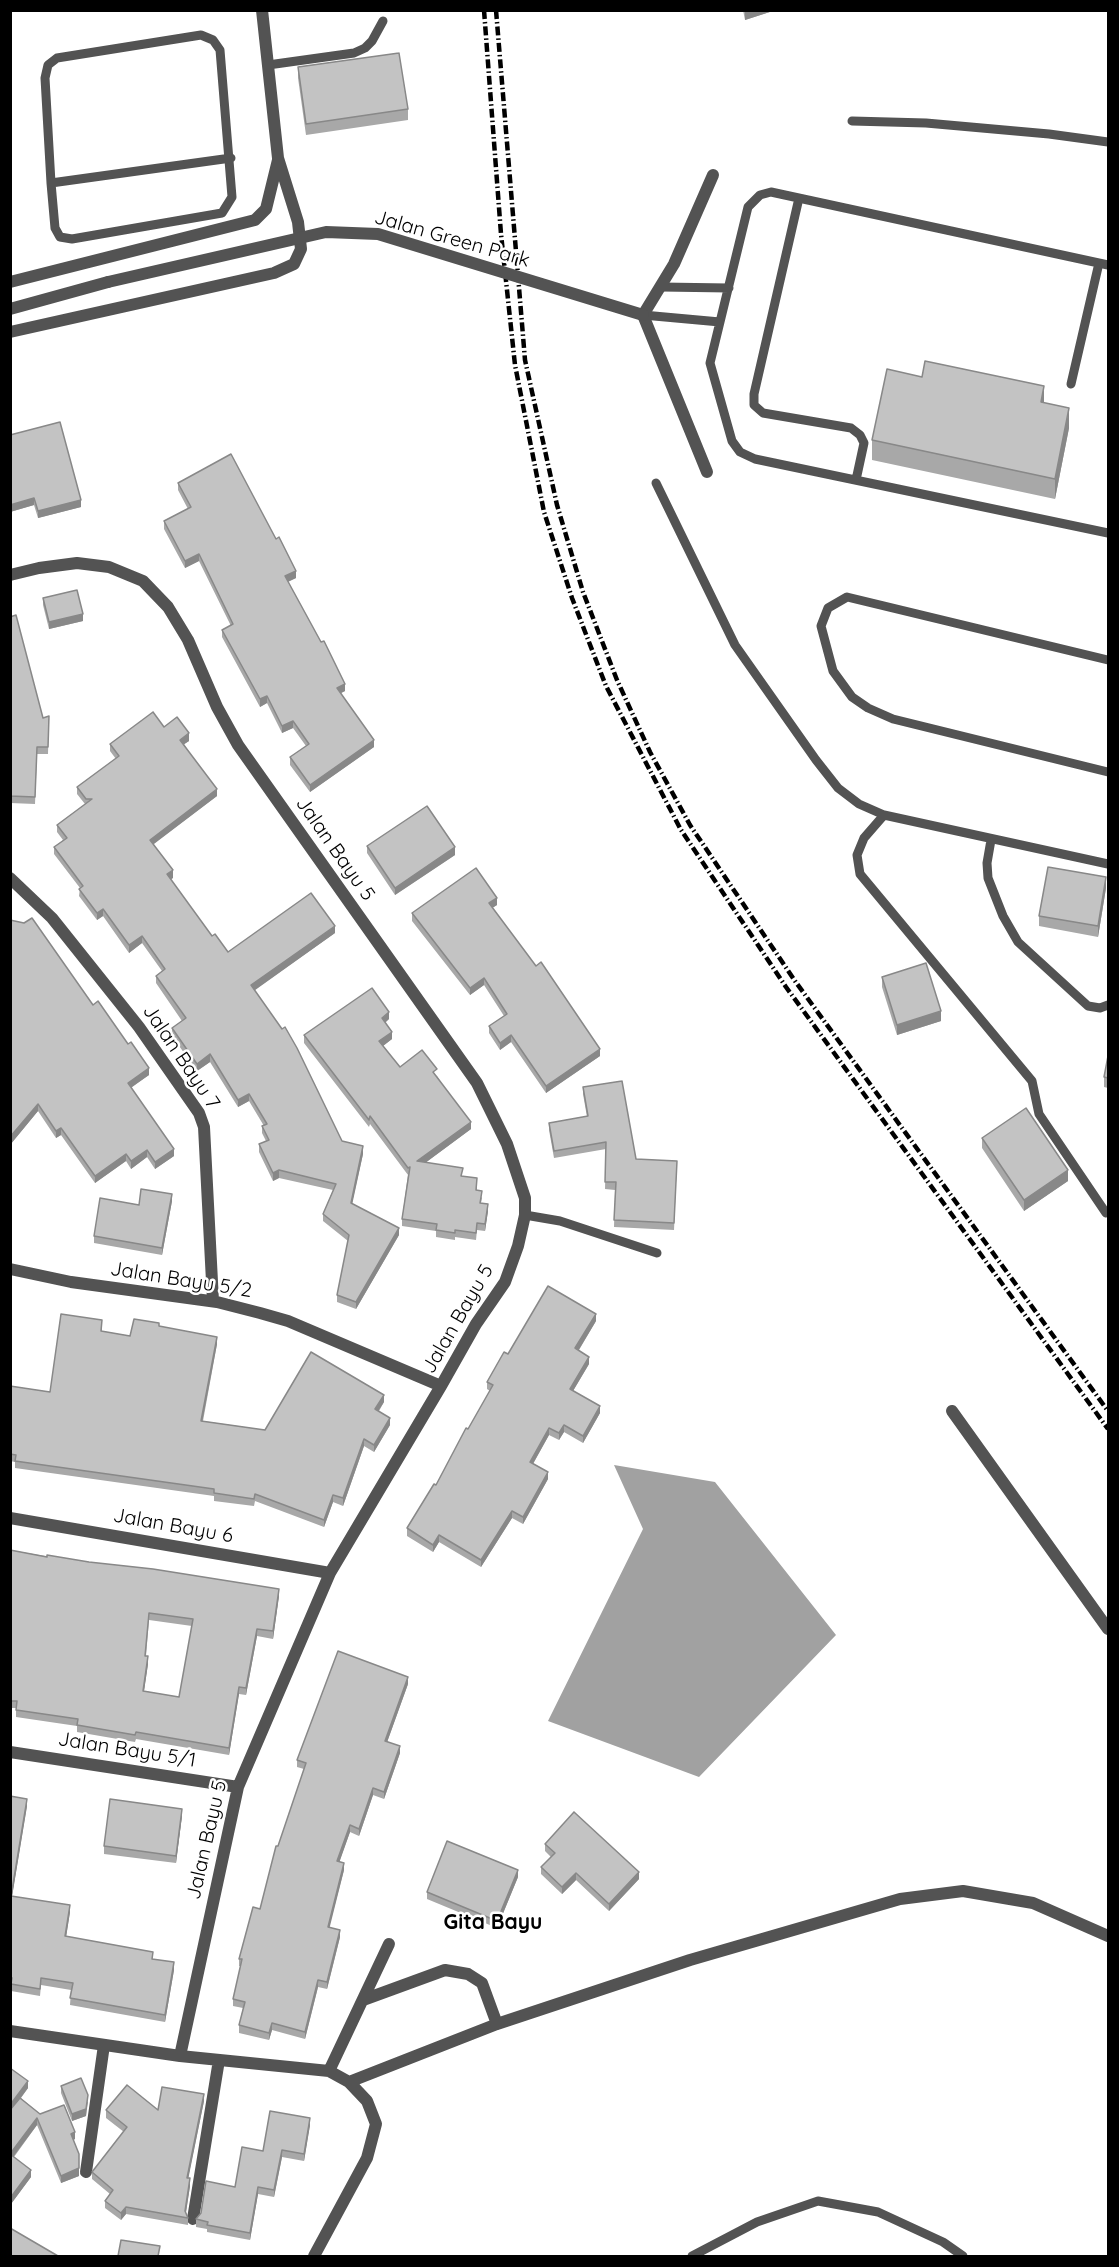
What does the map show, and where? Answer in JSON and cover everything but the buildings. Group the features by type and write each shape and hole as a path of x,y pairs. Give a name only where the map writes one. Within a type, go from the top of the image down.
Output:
{"street":[{"path":"10,332 273,273 294,264 301,249 298,222 278,158 262,10"},
{"path":"10,282 255,220 266,209 278,158"},
{"path":"707,472 643,315 674,264 713,174"},
{"name":"Jalan Green Park","path":"10,309 108,282 326,232 378,234 643,315"},
{"name":"Jalan Bayu 5","path":"10,575 77,563 109,567 143,581 168,607 188,640 216,707 238,745 477,1083 507,1144 525,1198 525,1215 518,1246 505,1282 476,1324 330,1573 238,1786 180,2056"},
{"name":"Jalan Bayu 7","path":"10,878 59,927 139,1027 199,1113 204,1127 213,1301"},
{"name":"Jalan Bayu 5/2","path":"10,1269 71,1282 213,1301 288,1321 441,1386"},
{"path":"952,1411 1108,1629"},
{"name":"Jalan Bayu 6","path":"10,1518 330,1573"},
{"name":"Jalan Bayu 5/1","path":"10,1752 238,1786"},
{"path":"349,2082 496,2024 690,1960 900,1899 963,1891 1033,1903 1108,1936"},
{"path":"329,2071 389,1944"},
{"path":"363,2000 445,1970 468,1974 482,1983 496,2024"},
{"path":"10,2031 180,2056 329,2071 349,2082 368,2101 376,2124 367,2158 314,2256"},
{"path":"86,2172 104,2045"},
{"path":"193,2219 219,2060"}],"lane":[{"path":"268,65 354,53 365,48 372,41 383,21"},
{"path":"201,35 213,40 220,50 231,158 232,197 222,213 72,239 60,237 55,228 51,183 45,78 48,65 57,58 201,35"},
{"path":"852,121 926,123 1049,134 1108,142"},
{"path":"51,183 231,158"},
{"path":"1071,384 1104,264 771,192 760,195 748,207 710,363 732,441 740,452 755,459 1108,533"},
{"path":"799,198 754,394 754,405 763,413 851,428 861,435 864,443 856,480"},
{"path":"189,220 191,237"},
{"path":"661,287 729,288"},
{"path":"643,315 720,322"},
{"path":"656,483 735,645 838,788 859,804 884,815 1108,864"},
{"path":"1108,660 847,597 828,608 821,626 833,671 852,698 868,708 893,719 1108,772"},
{"path":"884,815 864,838 856,855 860,874 1032,1081 1039,1114 1106,1213"},
{"path":"992,840 987,863 988,878 1003,916 1018,942 1089,1006 1100,1008 1108,1005"},
{"path":"525,1215 560,1221 657,1253"},
{"path":"692,2256 757,2222 818,2201 878,2212 943,2242 963,2256"}],"shaded area":[{"path":"614,1465 715,1482 836,1635 699,1777 548,1721 643,1529"}],"railway":[{"path":"484,10 501,234 515,365 544,512 572,598 606,686 681,830 786,987 1108,1429"},
{"path":"496,10 525,360 557,505 583,592 617,680 650,752 690,825 795,981 1108,1411"}],"district":[{"name":"Gita Bayu","path":"493,1923"}]}
